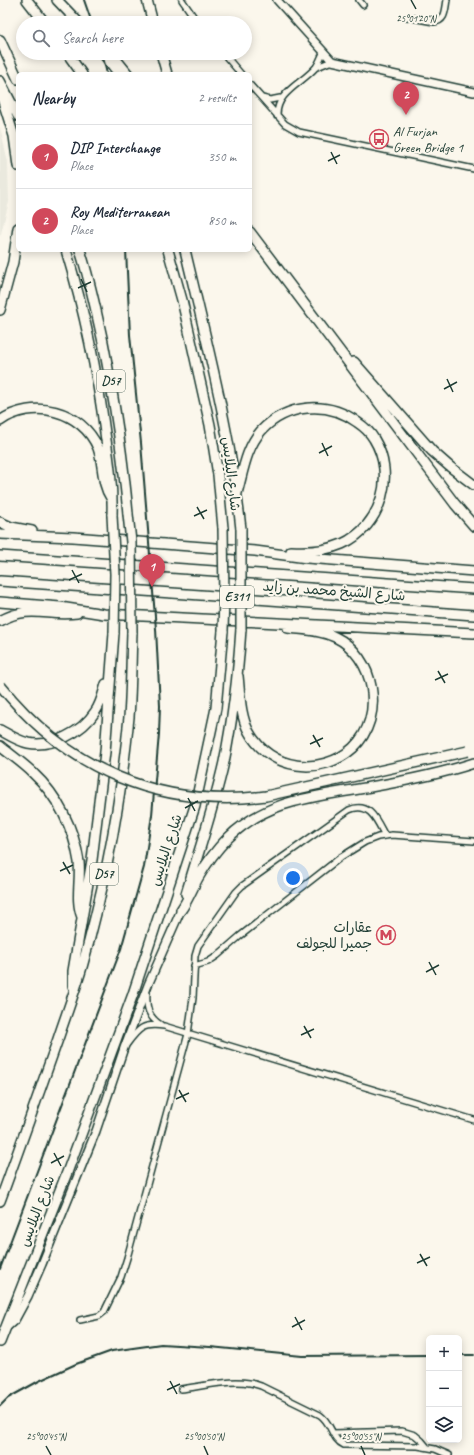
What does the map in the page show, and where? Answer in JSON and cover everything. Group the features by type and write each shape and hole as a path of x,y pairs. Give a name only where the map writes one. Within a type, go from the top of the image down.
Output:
{"highway":[{"path":"27,0 40,16"},
{"path":"56,0 72,16"},
{"path":"147,0 151,16"},
{"path":"0,40 16,74"},
{"path":"72,60 81,72"},
{"path":"108,60 117,72"},
{"path":"117,60 126,72"},
{"path":"163,60 166,72"},
{"path":"0,81 16,112"},
{"path":"0,92 14,136 16,151"},
{"path":"252,235 455,504 474,526"},
{"path":"0,308 13,262 16,242"},
{"path":"67,252 84,315 95,365 111,480 115,574 114,633 105,752 83,920 73,971 72,995"},
{"name":"D57","path":"0,1201 35,1107 82,968 101,891 116,811 129,717 132,632 131,557 122,447 114,395 97,317 81,252"},
{"name":"شارع اليلايس","path":"0,1342 68,1170 133,994 195,806 216,708 223,631 224,597 223,528 218,475 210,425 182,300 169,252"},
{"path":"180,910 219,784 224,761 238,676 241,629 241,530 237,493 219,393 185,252"},
{"path":"340,351 360,368 432,451 474,485"},
{"path":"237,493 251,446 260,432 269,424 288,412 305,408 319,407 351,417 364,427 373,437 380,450 384,470 383,492 373,517 354,537 343,544 315,551 255,551"},
{"path":"0,421 16,412 49,409 76,421 85,429 96,443 100,454 105,488 112,500"},
{"path":"0,522 11,527 24,530 73,537"},
{"path":"0,534 73,537 255,551 307,558 474,571"},
{"name":"شارع الشيخ محمد بن زايد","path":"0,556 474,589"},
{"name":"شارع الشيخ محمد بن زايد","path":"0,581 474,616"},
{"path":"0,602 60,607 104,614 253,620 474,633"},
{"path":"0,621 10,616 30,612 67,614 87,611"},
{"path":"238,676 241,708 244,721 249,732 257,744 281,762 306,766 319,765 332,761 353,747 361,738 367,726 372,698 368,673 355,652 346,643 323,632 278,627 253,620"},
{"path":"0,730 28,743 39,744 61,739 70,734 89,720 95,712 102,699 111,663"},
{"path":"0,685 28,718 44,732 78,756 138,785 201,798 246,798 266,796 471,750"},
{"path":"0,746 33,773 60,807 72,834 79,863 80,877 78,905 83,920"},
{"path":"180,910 188,900 202,871 217,850 236,831 263,813 282,804 301,799 397,782 474,763"}],"street":[{"path":"182,0 193,16"},
{"path":"278,0 332,62"},
{"path":"359,0 363,5"},
{"path":"407,17 438,22 444,16 447,0"},
{"path":"262,98 270,100 280,98 316,67 323,53"},
{"path":"229,60 239,72"},
{"path":"316,67 332,62 474,92"},
{"path":"252,87 277,116 290,128 304,133 474,169"},
{"path":"277,116 277,107 280,98"},
{"path":"80,1320 99,1316 104,1312 121,1277 188,1034 193,998 195,956 197,949 239,889 349,810 360,808 369,811 374,816 385,836"},
{"path":"194,966 208,962 217,956 240,936 350,850 365,842 385,836 398,835 440,839 474,840"},
{"path":"5,1328 15,1320 28,1296 42,1264 96,1131 124,1048 148,985 180,910"},
{"path":"148,985 146,1001 149,1013 153,1019 164,1026"},
{"path":"124,1048 136,1032 141,1028 152,1025 164,1026 474,1120"},
{"path":"181,1389 241,1382 256,1384 320,1415 328,1422 338,1442 347,1446 427,1447 449,1455"},
{"path":"333,1433 407,1432 419,1438 427,1447"}],"shaded area":[{"path":"0,127 8,162 9,202 0,237"}],"railway":[{"path":"84,0 90,16"},
{"path":"104,60 107,72"},
{"path":"0,1269 121,949 144,867 152,815 160,706 156,629 141,443 130,335 126,252"},
{"path":"0,1406 8,1398 39,1381 76,1364 112,1351 161,1344 302,1356 426,1355"},
{"path":"462,1355 474,1355"}],"place":[{"name":"Roy Mediterranean","path":"406,115"},
{"name":"Al Furjan Green Bridge 1","path":"379,139"},
{"name":"DIP Interchange","path":"152,587"},
{"name":"عقارات جميرا للجولف","path":"386,935"}]}
